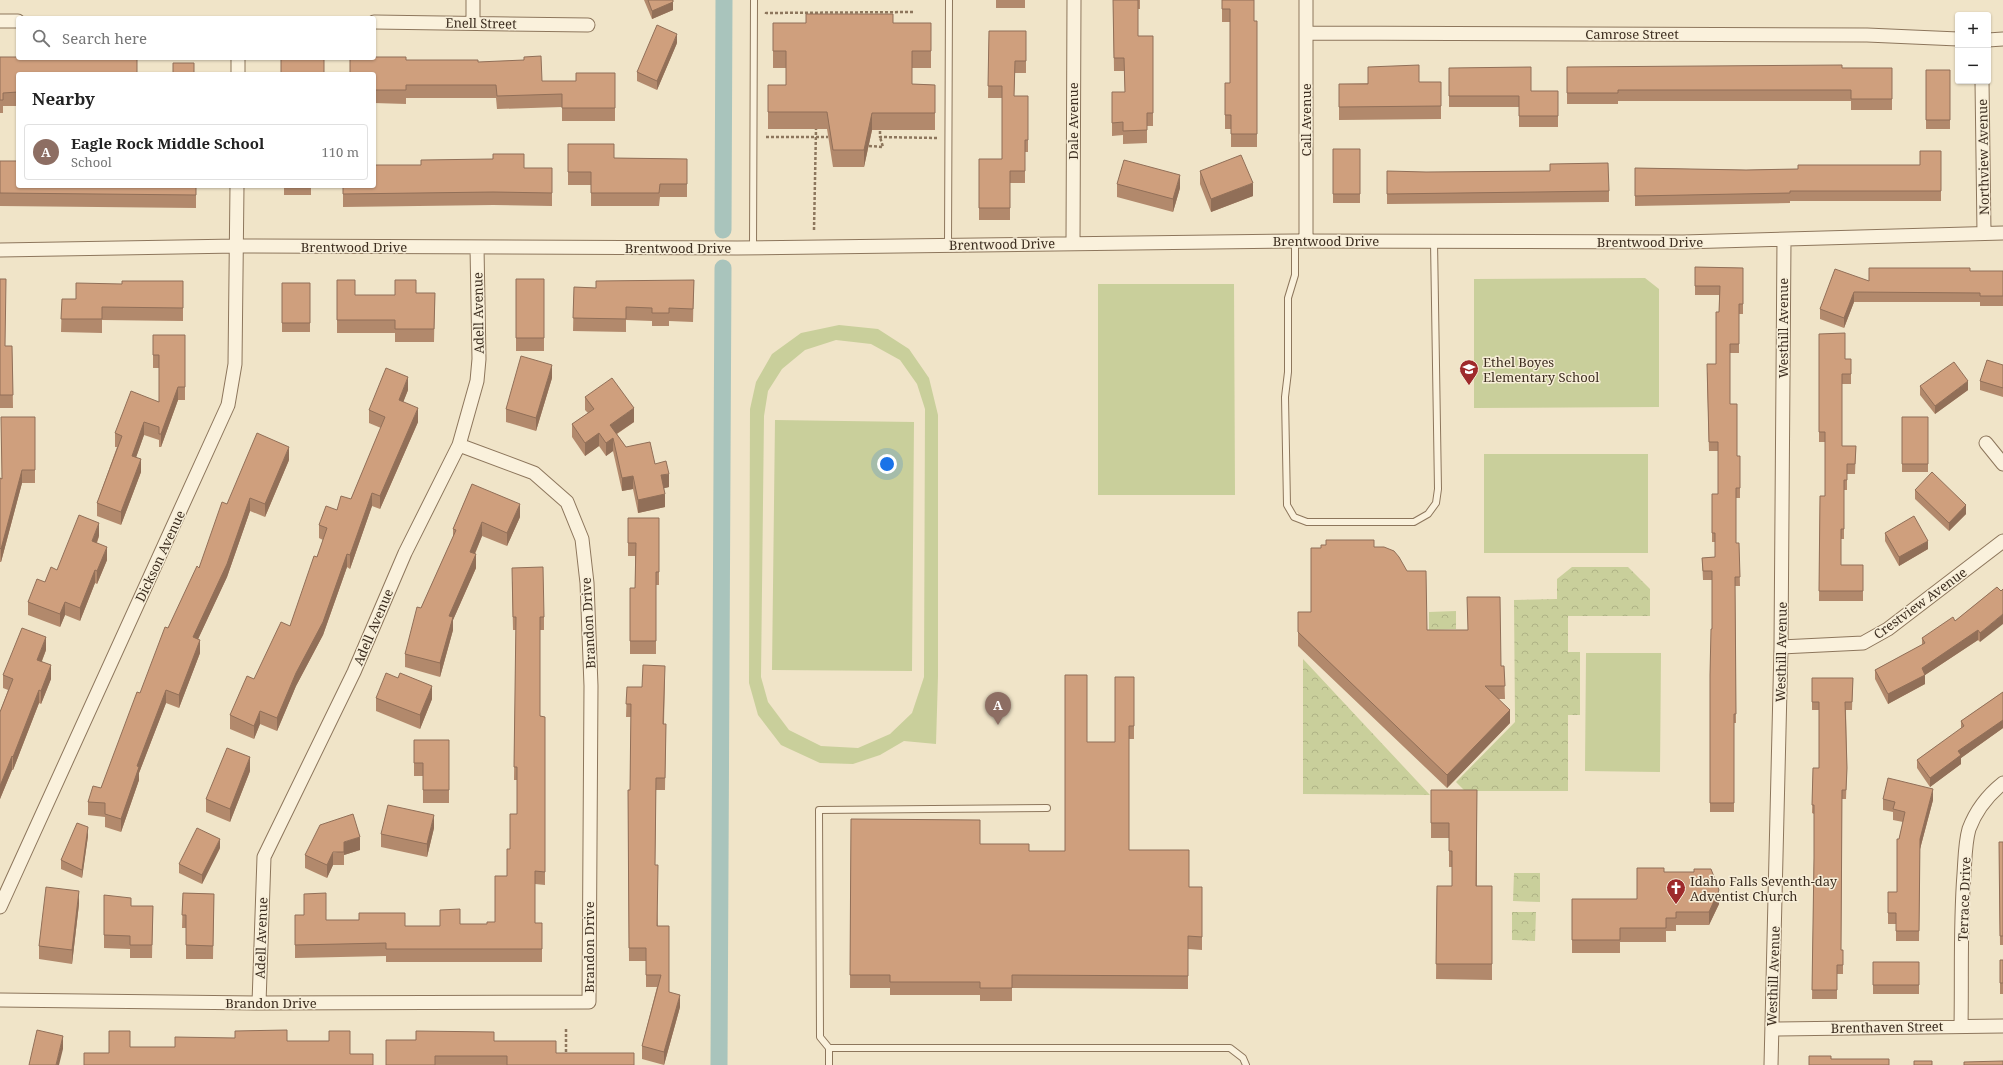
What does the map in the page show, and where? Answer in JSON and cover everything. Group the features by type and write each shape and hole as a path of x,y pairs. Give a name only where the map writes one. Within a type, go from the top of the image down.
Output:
{"street":[{"path":"473,0 473,22"},
{"name":"Dale Avenue","path":"1073,243 1074,0"},
{"name":"Call Avenue","path":"1300,241 1307,33 1306,0"},
{"path":"0,21 16,21"},
{"name":"Enell Street","path":"376,22 473,22 588,25"},
{"name":"Camrose Street","path":"1307,33 1867,35 1955,39"},
{"path":"1991,40 2003,40"},
{"path":"238,60 238,72"},
{"name":"Northview Avenue","path":"1982,84 1984,233"},
{"name":"Dickson Avenue","path":"0,907 228,405 235,364 237,188"},
{"name":"Brentwood Drive","path":"0,250 237,246 753,247 1300,241 1683,242 2003,233"},
{"name":"Westhill Avenue","path":"1771,1065 1781,647 1784,240"},
{"name":"Adell Avenue","path":"259,1003 264,857 354,672 405,553 459,445 477,381 480,359 477,247"},
{"path":"1986,443 2003,464"},
{"name":"Brandon Drive","path":"0,1000 259,1003 589,1002 591,686 586,583 582,539 566,502 534,473 459,445"},
{"name":"Crestview Avenue","path":"1781,647 1863,643 1888,628 2003,540"},
{"name":"Terrace Drive","path":"1961,1026 1963,888 1969,829 1980,807 1990,793 2003,782"},
{"name":"Brenthaven Street","path":"1772,1029 2003,1026"}],"lane":[{"path":"753,247 754,0"},
{"path":"948,245 949,0"},
{"path":"1300,241 1295,275 1288,298 1288,372 1285,397 1287,505 1294,517 1307,522 1414,522 1428,514 1436,503 1438,489 1434,241"},
{"path":"829,1065 829,1048 820,1037 819,810 1047,808"},
{"path":"829,1048 1230,1048 1243,1058 1246,1065"}],"path":[{"path":"887,12 887,19"},
{"path":"766,20 766,13 914,12"},
{"path":"810,13 810,19"},
{"path":"814,230 816,129"},
{"path":"766,130 766,145"},
{"path":"869,146 883,147 880,137 880,130"},
{"path":"880,137 938,138 938,131"},
{"path":"766,137 828,137"},
{"path":"566,1028 566,1065"}],"green space":[{"path":"1645,278 1659,289 1659,407 1474,408 1474,279"},
{"path":"1098,284 1234,284 1235,495 1098,495"},
{"path":"839,325 878,329 909,349 929,378 938,415 938,676 936,744 904,741 880,755 853,764 820,763 781,745 758,715 749,683 750,409 756,382 772,354 801,333","holes":["836,340 871,344 900,360 917,384 925,409 924,677 912,713 890,734 858,748 821,746 789,730 768,702 761,677 764,416 768,391 782,369 805,350"]},
{"path":"775,420 914,422 912,671 772,670"},
{"path":"1484,454 1648,454 1648,553 1484,553"},
{"path":"1572,567 1628,567 1650,589 1650,616 1568,616 1568,652 1580,652 1580,715 1568,715 1568,791 1465,791 1456,782 1515,722 1514,600 1557,599 1557,579"},
{"path":"1456,611 1456,629 1429,630 1429,612"},
{"path":"1586,653 1661,653 1660,772 1585,771"},
{"path":"1303,659 1430,795 1303,794"},
{"path":"1514,873 1540,873 1540,902 1513,901"},
{"path":"1512,912 1536,912 1535,941 1512,940"}],"building":[{"path":"648,0 673,0 673,2 652,11"},
{"path":"1113,0 1138,0 1138,36 1153,36 1153,113 1147,113 1147,130 1123,131 1123,122 1112,123 1112,92 1125,92 1124,58 1114,58"},
{"path":"1222,0 1254,0 1254,21 1257,21 1257,134 1231,134 1231,115 1225,115 1225,83 1230,83 1230,9 1222,9"},
{"path":"806,14 893,14 893,23 931,23 931,51 912,51 912,84 935,85 935,113 872,113 864,150 833,150 827,112 768,112 768,85 786,85 786,51 773,51 773,23 806,23"},
{"path":"657,25 677,34 657,81 637,72"},
{"path":"989,31 1026,31 1026,61 1015,61 1014,96 1028,96 1028,140 1025,140 1025,171 1010,171 1010,208 979,208 979,159 1002,159 1002,86 988,86"},
{"path":"541,56 542,81 576,81 576,73 615,73 615,108 562,108 562,94 497,96 496,85 406,85 406,90 376,90 376,72 350,72 350,60 376,60 376,57 406,57 406,60 478,60 478,62 524,60 524,57"},
{"path":"0,57 16,57 16,60 137,60 137,72 16,72 16,92 3,93 3,100 0,100"},
{"path":"281,60 324,60 324,72 281,72"},
{"path":"173,63 194,63 194,72 173,72"},
{"path":"1419,65 1419,82 1441,82 1441,106 1339,107 1339,84 1368,84 1368,67"},
{"path":"1842,65 1842,68 1892,68 1892,99 1851,99 1851,90 1618,90 1618,93 1567,93 1567,67"},
{"path":"1531,67 1531,91 1558,91 1558,116 1519,116 1519,96 1449,96 1449,68"},
{"path":"1926,70 1950,70 1950,120 1926,120"},
{"path":"568,144 614,144 614,158 687,159 687,184 660,184 659,193 591,193 591,172 568,172"},
{"path":"1333,149 1360,149 1360,194 1333,194"},
{"path":"1920,151 1941,151 1941,191 1790,191 1790,193 1635,196 1635,168 1746,170 1798,169 1798,165 1920,165"},
{"path":"493,154 524,154 524,168 552,168 552,193 493,192 343,194 343,188 376,188 376,165 421,165 421,160 493,159"},
{"path":"1241,155 1253,183 1211,199 1200,171"},
{"path":"1124,160 1180,175 1173,199 1117,184"},
{"path":"0,161 16,161 16,188 196,188 196,195 0,193"},
{"path":"1608,163 1609,191 1387,194 1387,171 1550,171 1550,164"},
{"path":"1695,267 1743,268 1743,304 1739,304 1739,344 1730,344 1730,404 1737,404 1737,456 1740,456 1740,488 1736,488 1736,543 1739,543 1740,577 1735,577 1736,714 1734,714 1734,803 1710,803 1712,571 1703,571 1702,558 1715,557 1715,533 1712,533 1712,494 1718,494 1718,442 1709,442 1707,364 1716,364 1716,312 1719,312 1720,286 1695,286"},
{"path":"1869,268 1970,268 1970,271 2003,271 2003,296 1980,296 1980,293 1854,292 1844,318 1820,309 1835,269 1869,281"},
{"path":"0,279 6,279 5,346 12,346 13,395 0,395"},
{"path":"516,279 544,279 544,338 516,338"},
{"path":"337,280 355,280 355,295 395,295 395,280 416,280 416,293 435,293 434,329 395,329 395,320 337,320"},
{"path":"694,280 693,309 669,308 669,313 652,313 652,308 626,307 626,319 573,318 574,287 596,288 596,281"},
{"path":"122,281 183,281 183,308 102,307 102,319 61,319 62,299 76,299 76,283 122,284"},
{"path":"282,283 310,283 310,323 282,323"},
{"path":"1845,333 1845,359 1851,359 1851,374 1842,374 1842,446 1856,446 1855,464 1847,464 1847,480 1844,480 1844,529 1841,529 1841,565 1863,565 1863,591 1819,591 1820,496 1825,496 1825,432 1819,432 1819,334"},
{"path":"153,335 185,335 185,387 178,387 161,434 159,434 159,427 144,422 132,456 141,459 121,512 97,503 122,436 115,433 131,391 159,402 159,355 153,355"},
{"path":"521,356 552,365 536,418 506,409"},
{"path":"1987,360 2003,365 2003,388 1980,381"},
{"path":"1954,362 1968,381 1935,406 1920,386"},
{"path":"386,368 408,377 399,400 418,408 380,496 372,493 350,555 347,554 323,622 296,673 277,718 260,711 254,726 230,715 247,676 254,679 281,622 290,626 314,556 317,557 327,528 319,525 326,506 337,510 341,496 351,499 385,417 369,410"},
{"path":"612,378 634,408 610,425 626,447 650,442 655,464 666,461 669,474 661,475 665,494 638,500 633,476 622,478 613,438 606,443 599,433 585,443 572,424 594,409 585,397"},
{"path":"1,417 35,417 35,470 22,470 1,549 0,478 2,479"},
{"path":"1902,417 1928,417 1928,464 1902,464"},
{"path":"257,433 289,447 265,504 250,498 227,564 193,637 200,640 179,695 166,690 137,766 139,767 121,819 105,814 105,803 88,802 93,786 101,788 137,692 140,693 165,627 168,628 197,566 199,568 222,502 227,504"},
{"path":"1932,472 1966,505 1949,523 1915,490"},
{"path":"472,484 520,504 507,533 482,522 470,552 476,554 449,616 453,617 440,663 405,654 417,607 421,608 456,530 453,529"},
{"path":"79,515 99,523 92,541 107,547 97,571 95,570 80,608 65,602 60,614 28,602 37,579 45,582 51,567 57,570"},
{"path":"1914,516 1928,541 1899,557 1885,533"},
{"path":"628,518 659,518 659,572 656,572 656,641 630,641 630,588 635,588 636,543 628,543"},
{"path":"1326,540 1374,540 1374,547 1384,547 1394,551 1407,571 1426,571 1427,630 1468,630 1467,597 1500,597 1501,666 1504,666 1505,686 1485,686 1510,710 1447,775 1298,632 1298,612 1311,612 1311,548 1321,548 1321,545 1326,545"},
{"path":"543,567 544,617 540,617 540,716 545,717 545,872 535,871 535,923 542,923 542,949 386,949 386,943 295,945 295,915 304,915 304,894 326,893 326,920 359,920 359,913 405,913 405,926 440,926 440,910 460,909 460,924 487,924 487,922 495,922 495,876 507,876 507,849 510,849 510,814 517,814 517,767 514,767 516,617 513,617 512,568"},
{"path":"1997,587 2001,591 2003,589 2003,614 1980,633 1978,630 1922,668 1925,675 1888,694 1875,670 1925,643 1922,638 1953,617 1955,621"},
{"path":"22,628 46,637 37,660 51,665 41,691 39,690 0,786 0,712 13,679 3,675"},
{"path":"643,665 665,666 663,724 666,724 665,778 656,778 655,865 658,865 657,926 669,926 669,992 680,995 664,1052 642,1046 661,975 646,975 646,948 629,948 628,790 630,790 631,704 626,704 627,687 642,687"},
{"path":"386,673 398,678 400,673 432,686 420,715 376,698"},
{"path":"1065,675 1087,675 1087,742 1115,742 1115,677 1134,677 1134,726 1129,726 1129,850 1189,850 1189,887 1202,887 1202,937 1188,936 1188,976 1012,975 1012,988 980,988 980,982 890,982 890,975 850,975 851,819 980,820 980,844 1029,844 1029,851 1065,851"},
{"path":"1812,678 1853,678 1852,702 1845,702 1847,768 1846,790 1842,790 1841,950 1843,950 1843,965 1837,965 1837,990 1812,990 1814,805 1812,805 1813,768 1819,768 1819,702 1812,702"},
{"path":"2003,692 2003,720 1958,751 1961,755 1930,778 1917,760 1964,726 1961,721"},
{"path":"414,740 449,740 449,790 423,790 423,763 414,763"},
{"path":"227,748 250,757 230,809 206,799"},
{"path":"1888,778 1933,789 1920,839 1919,931 1896,931 1896,913 1888,913 1888,892 1897,892 1897,839 1899,839 1905,812 1893,809 1895,802 1883,799"},
{"path":"1431,790 1477,790 1476,886 1492,886 1492,964 1436,964 1437,886 1452,886 1452,851 1449,851 1449,823 1431,823"},
{"path":"388,805 434,815 427,844 381,834"},
{"path":"353,814 360,837 344,842 344,852 333,852 327,865 305,855 320,825"},
{"path":"77,823 88,827 82,870 61,860"},
{"path":"197,828 220,839 202,875 179,864"},
{"path":"1999,842 2003,842 2003,936 2000,936"},
{"path":"1637,868 1664,868 1664,872 1694,872 1694,869 1711,869 1719,890 1709,912 1676,912 1676,918 1666,918 1666,928 1620,928 1620,940 1572,940 1572,899 1637,899"},
{"path":"46,887 79,891 72,950 39,946"},
{"path":"183,893 214,894 213,946 186,945 186,915 182,915"},
{"path":"104,895 131,898 131,906 153,906 152,945 130,945 130,936 104,935"},
{"path":"2000,960 2003,960 2003,983 2000,983"},
{"path":"1873,962 1919,962 1919,985 1873,985"},
{"path":"37,1030 63,1036 56,1065 29,1065"},
{"path":"287,1030 287,1041 329,1041 329,1031 350,1031 350,1054 373,1054 373,1065 84,1065 84,1053 109,1053 109,1031 130,1031 130,1047 175,1047 175,1037 235,1038 235,1031"},
{"path":"416,1031 494,1032 494,1041 556,1041 556,1053 634,1053 634,1065 507,1065 507,1056 435,1056 435,1065 386,1065 386,1040 416,1040"},
{"path":"1809,1056 1831,1056 1831,1059 1889,1059 1889,1065 1809,1065"},
{"path":"1914,1061 1932,1061 1932,1065 1914,1065"},
{"path":"2003,1061 2003,1065 1964,1065 1964,1062"}],"waterway":[{"path":"723,230 724,0"},
{"path":"719,1065 723,268"}],"place":[{"name":"Ethel Boyes Elementary School","path":"1469,386"},
{"name":"Eagle Rock Middle School","path":"998,725"},
{"name":"Idaho Falls Seventh-day Adventist Church","path":"1676,905"}]}
